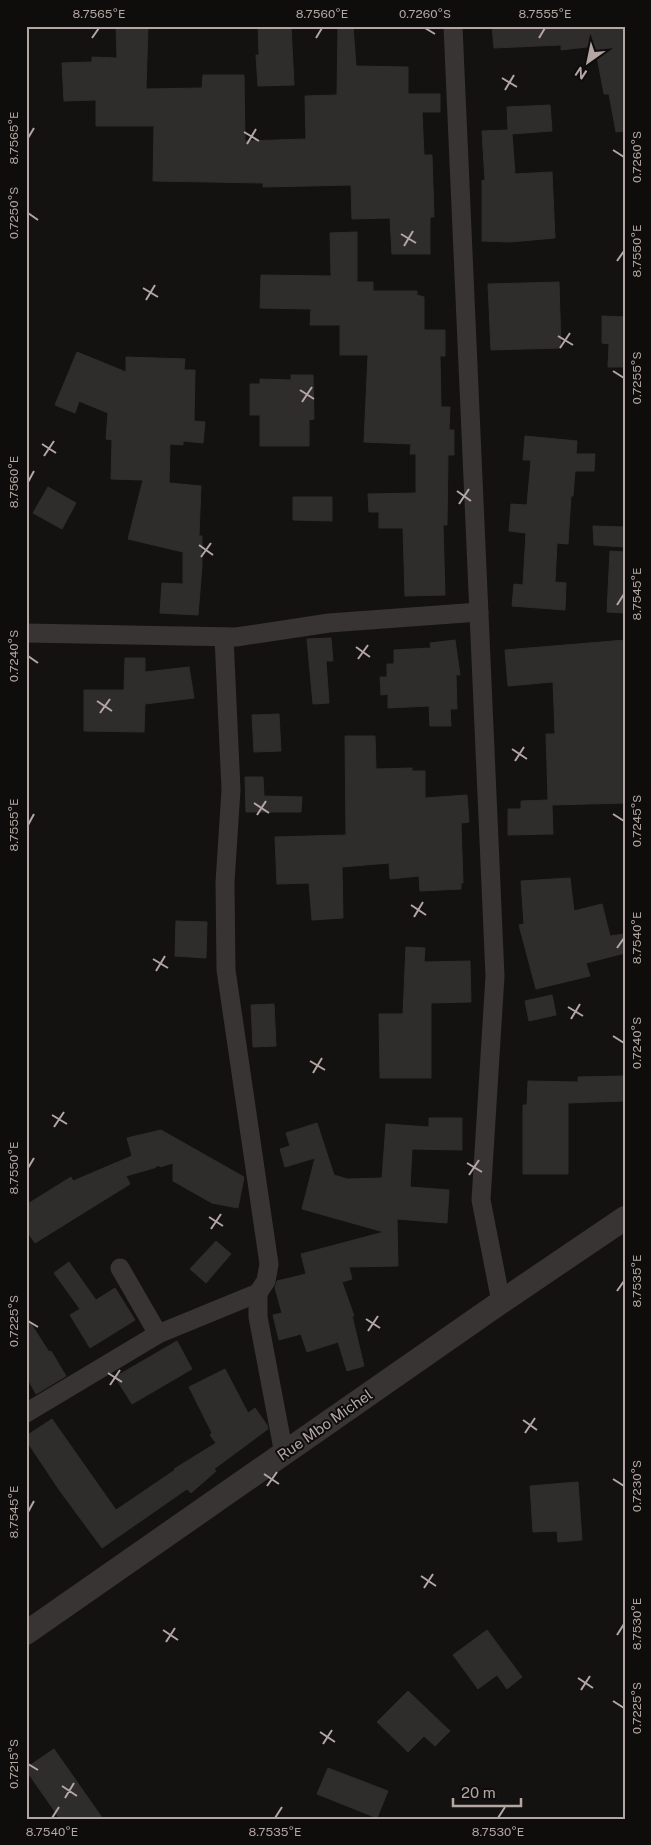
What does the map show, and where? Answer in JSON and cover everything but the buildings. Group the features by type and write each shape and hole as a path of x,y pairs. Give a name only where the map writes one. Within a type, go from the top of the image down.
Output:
{"street":[{"path":"453,26 495,976 481,1200 501,1302"},
{"path":"26,633 236,637 329,623 478,612"},
{"path":"224,637 230,790 225,882 226,970 269,1264 266,1281 258,1293 258,1317 284,1454"},
{"name":"Rue Mbo Michel","path":"26,1634 501,1302 625,1218"},
{"path":"120,1268 158,1334"},
{"path":"26,1413 158,1334 258,1293"}]}
